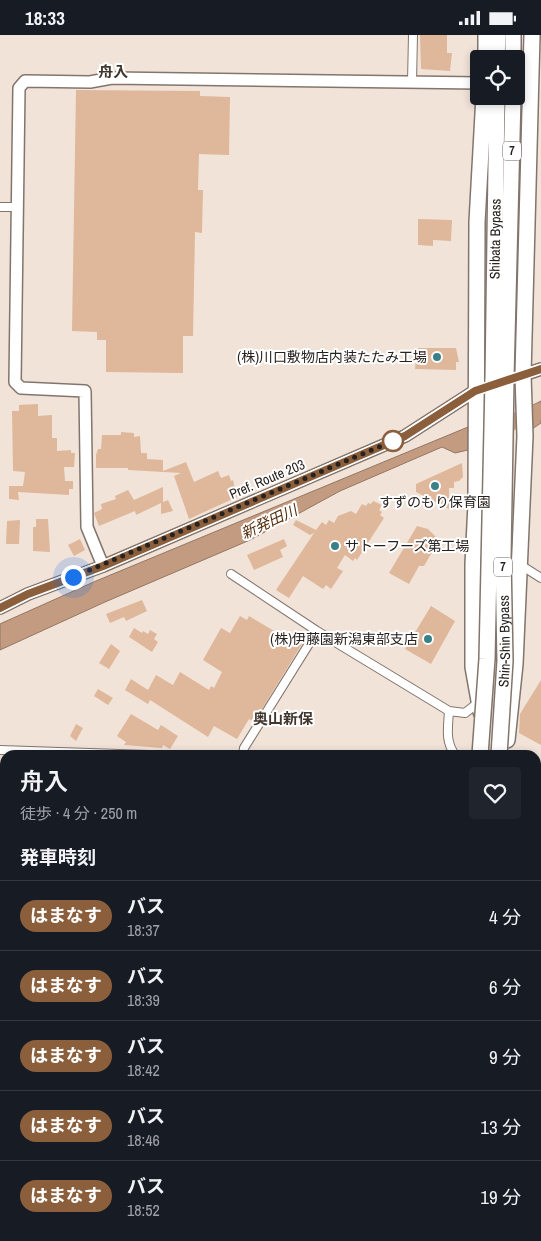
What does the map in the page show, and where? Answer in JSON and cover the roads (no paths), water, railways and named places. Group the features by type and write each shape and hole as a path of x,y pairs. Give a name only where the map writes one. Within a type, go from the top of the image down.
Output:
{"highway":[{"path":"486,35 486,50"},
{"path":"498,35 498,50"},
{"path":"513,50 514,35"},
{"name":"7","path":"506,750 515,664 525,436 523,375 532,35"},
{"path":"484,105 477,222 473,667 487,750"},
{"name":"Shibata Bypass","path":"498,105 504,204"},
{"name":"Shibata Bypass","path":"499,379 504,204 511,105"},
{"name":"Shin-Shin Bypass","path":"480,750 487,659 499,379"},
{"name":"Shin-Shin Bypass","path":"499,379 505,661 499,750"}],"street":[{"path":"412,82 413,35"},
{"path":"103,566 87,527 85,391 21,388 15,382 19,88 25,81 90,82 112,78 470,83"},
{"path":"0,207 18,207"},
{"name":"Pref. Route 203","path":"0,608 28,594 103,566 405,436 475,391 541,369"},
{"path":"519,565 541,578"},
{"path":"231,574 317,631 449,711 465,713 479,702"},
{"path":"244,750 317,631"},
{"path":"449,711 447,735 453,750"}],"water":[{"path":"541,401 541,423 532,429 533,405"},
{"path":"468,427 468,450 455,453 442,447 340,491 250,540 105,602 0,650 0,624 2,623 96,581"}],"waterway":[{"name":"新発田川","path":"492,430 541,411"}],"place":[{"name":"(株)川口敷物店内装たたみ工場","path":"437,357"},
{"name":"すずのもり保育園","path":"435,486"},
{"name":"サトーフーズ第工場","path":"335,546"},
{"name":"(株)伊藤園新潟東部支店","path":"428,639"}],"district":[{"name":"舟入","path":"113,72"},
{"name":"奥山新保","path":"283,719"}]}
